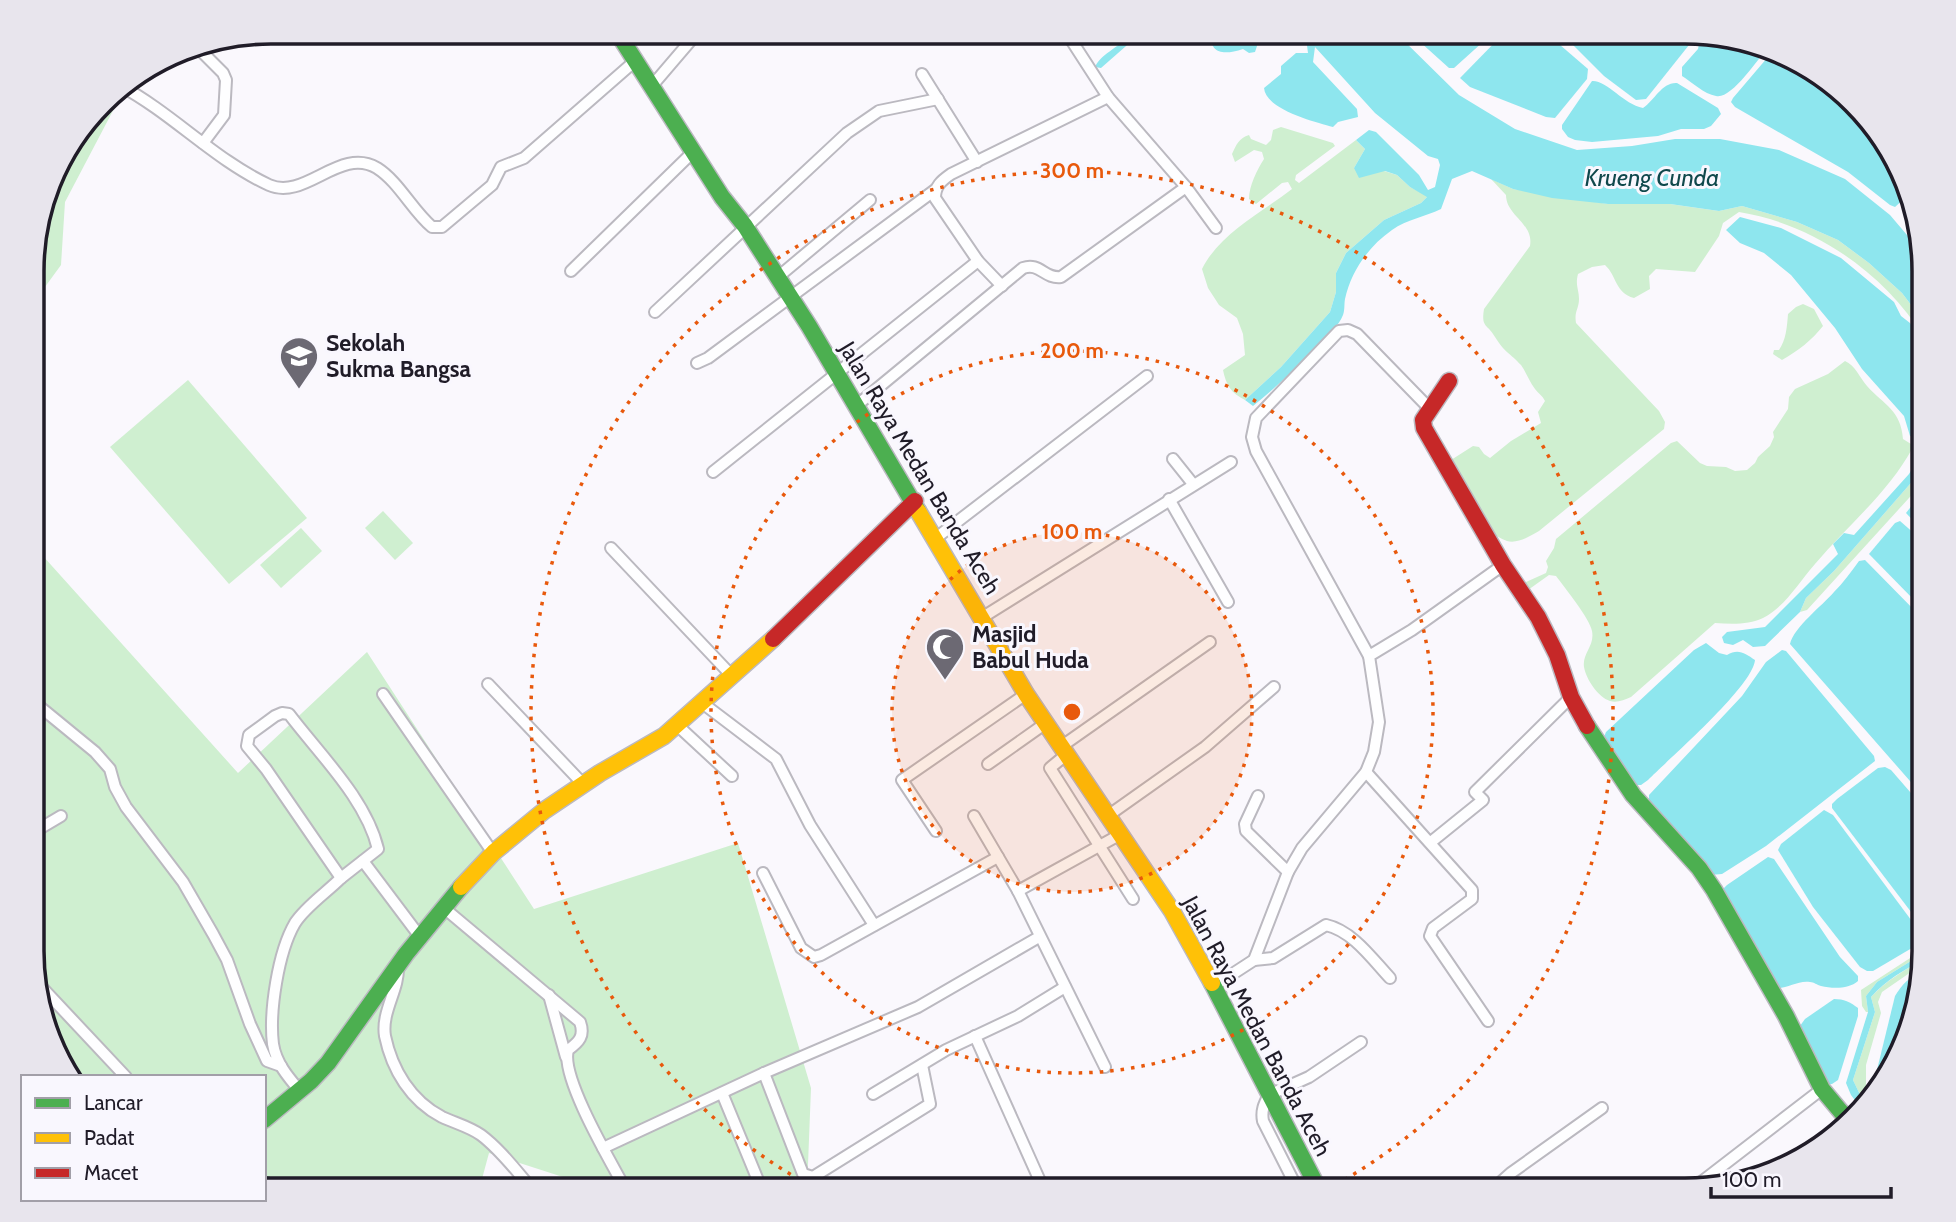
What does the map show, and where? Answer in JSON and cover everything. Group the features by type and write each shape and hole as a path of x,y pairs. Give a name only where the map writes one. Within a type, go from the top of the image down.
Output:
{"main road":[{"name":"Jalan Raya Medan Banda Aceh","path":"625,44 722,197 745,226 778,277 915,501 1026,694 1172,911 1214,986 1313,1178"},
{"path":"1449,380 1423,420 1424,428 1503,565 1538,617 1557,655 1571,697 1594,739 1633,794 1699,868 1714,890 1786,1016 1822,1089 1843,1114"},
{"path":"266,1118 300,1091 328,1063 444,908 493,853 557,801 602,771 642,752 677,725 733,677 915,501"}],"street":[{"path":"651,87 688,44"},
{"path":"1074,44 1108,97 1186,187 1216,228"},
{"path":"204,54 223,73 226,80 224,115 204,143"},
{"path":"131,93 272,186 298,185 346,165 357,162 368,164 389,179 421,218 432,227 442,226 492,186 501,167 524,158 635,61"},
{"path":"922,74 976,162"},
{"path":"697,363 708,358 935,190 940,181 1108,97"},
{"path":"655,312 847,133 879,111 938,99"},
{"path":"571,271 693,152"},
{"path":"856,406 1023,268 1038,266 1045,275 1061,277 1186,187"},
{"path":"935,190 935,198 978,261 1002,286"},
{"path":"778,277 870,200"},
{"path":"713,472 978,261"},
{"path":"1254,960 1288,872 1302,848 1366,772 1374,752 1379,722 1369,656 1256,451 1252,430 1261,411 1339,331 1348,330 1357,334 1430,409"},
{"path":"936,538 1147,376"},
{"path":"1173,459 1193,484"},
{"path":"983,617 1231,462"},
{"path":"1169,499 1228,602"},
{"path":"611,548 733,677"},
{"path":"1369,656 1412,630 1503,565"},
{"path":"1133,899 1050,768 1065,750 1210,642"},
{"path":"488,684 583,784"},
{"path":"1109,815 1205,747 1274,687"},
{"path":"383,694 493,853"},
{"path":"936,831 902,780 1026,694"},
{"path":"1431,842 1483,799 1475,792 1571,697"},
{"path":"701,702 776,759 810,825 874,925"},
{"path":"44,711 95,752 110,769 126,807 169,862 227,960 250,1024 267,1061 281,1066"},
{"path":"300,1091 281,1066 274,1045 275,987 280,962 296,921 341,878 378,849 362,809 289,714 275,716 249,735 247,746 267,769 341,878"},
{"path":"988,764 1046,723"},
{"path":"677,725 732,776"},
{"path":"1366,772 1472,890 1472,899 1433,928 1430,936 1488,1021"},
{"path":"1258,796 1245,824 1246,831 1288,872"},
{"path":"44,826 61,816"},
{"path":"974,816 1018,891 1105,1067"},
{"path":"1018,891 1121,834"},
{"path":"763,873 801,948 814,957 998,857"},
{"path":"363,861 421,938"},
{"path":"444,908 580,1022 583,1030 580,1041 568,1051 566,1057"},
{"path":"1214,986 1254,960 1273,958 1326,925 1359,944 1390,978"},
{"path":"603,1148 764,1073 918,1007 1039,937"},
{"path":"398,967 398,978 389,1002 385,1033 392,1059 408,1091 423,1106 480,1134 522,1178"},
{"path":"873,1094 946,1050 1018,1016 1066,988"},
{"path":"48,995 124,1075"},
{"path":"549,995 583,1109 619,1178"},
{"path":"975,1036 1039,1178"},
{"path":"1292,1178 1263,1121 1262,1114 1269,1095 1310,1077 1361,1042"},
{"path":"764,1073 803,1174 813,1177 930,1104 922,1065"},
{"path":"1708,1177 1822,1089"},
{"path":"722,1093 757,1178"},
{"path":"1505,1178 1602,1108"}],"green space":[{"path":"116,105 65,202 61,265 44,288 46,241 51,212 61,184 82,145"},
{"path":"1281,127 1333,143 1335,146 1296,175 1295,180 1299,183 1356,140 1365,149 1354,168 1397,175 1410,187 1428,196 1421,203 1384,220 1346,253 1336,273 1336,292 1330,312 1281,367 1245,400 1230,388 1223,370 1245,355 1243,334 1237,318 1219,305 1208,288 1202,269 1230,234 1292,189 1288,182 1282,183 1256,204 1249,199 1249,194 1264,159 1262,152 1254,150 1235,162 1232,154 1238,142 1246,136 1249,135 1251,139 1266,145 1271,140 1273,130"},
{"path":"1491,179 1513,189 1608,204 1670,204 1719,211 1742,206 1797,222 1838,240 1869,263 1902,293 1912,306 1912,320 1889,292 1845,255 1794,228 1739,212 1723,223 1719,236 1695,272 1656,269 1649,276 1650,289 1634,298 1623,292 1605,265 1592,267 1578,274 1576,323 1659,411 1665,422 1664,429 1539,531 1520,540 1507,541 1497,536 1480,518 1451,460 1473,446 1479,447 1490,458 1511,441 1541,423 1538,412 1545,401 1543,397 1521,365 1484,323 1484,309 1530,246 1528,231 1510,209 1506,195"},
{"path":"1803,304 1814,309 1823,326 1804,345 1782,360 1773,354 1774,350 1779,350 1783,342 1788,314"},
{"path":"1845,361 1852,365 1899,421 1903,439 1911,444 1912,449 1902,465 1879,495 1827,550 1785,601 1771,613 1746,623 1715,623 1631,697 1615,702 1601,696 1590,682 1584,667 1592,641 1592,631 1571,596 1556,576 1549,575 1528,590 1524,587 1526,582 1546,573 1546,561 1556,539 1671,443 1677,441 1700,463 1707,466 1726,467 1735,471 1747,470 1770,446 1773,432 1788,409 1789,397 1795,389 1828,374"},
{"path":"188,380 307,518 229,584 110,447"},
{"path":"1912,482 1912,495 1807,610 1800,612 1806,598 1834,571"},
{"path":"383,511 413,543 395,560 365,528"},
{"path":"301,528 322,551 281,588 260,565"},
{"path":"44,557 238,773 367,652 534,909 738,843 811,1088 807,1178 566,1178 489,1153 482,1178 266,1178 266,1075 81,1075 61,1038 46,981"},
{"path":"1912,957 1912,960 1877,982 1866,996 1868,1012 1862,1006 1861,990"},
{"path":"1912,966 1911,972 1882,992 1878,1002 1881,1013 1866,1065 1866,1088 1860,1095 1853,1080 1875,1012 1871,997"}],"water":[{"path":"1120,44 1128,44 1101,68 1095,67 1102,57"},
{"name":"Krueng Cunda","path":"1307,44 1407,44 1459,95 1515,129 1577,150 1632,146 1675,139 1720,139 1779,150 1845,179 1890,215 1910,238 1912,306 1902,293 1869,263 1838,240 1797,222 1742,206 1719,211 1670,204 1608,204 1552,198 1513,189 1472,171 1452,179 1441,209 1398,226 1376,244 1362,260 1352,279 1339,323 1253,406 1245,400 1281,367 1330,312 1336,292 1336,273 1346,253 1384,220 1421,203 1427,197 1397,175 1385,171 1359,178 1354,168 1365,149 1356,140 1369,130 1376,132 1419,175 1428,190 1435,187 1440,165 1438,159 1428,156 1375,113 1315,47 1313,62 1357,109 1358,117 1338,122 1333,127 1292,114 1273,103 1264,88 1281,74 1281,66 1296,53 1308,53"},
{"path":"1422,44 1481,44 1454,68 1449,68"},
{"path":"1493,44 1559,44 1588,69 1587,79 1555,118 1546,117 1470,87 1460,78"},
{"path":"1572,44 1689,44 1646,99 1636,100 1604,76"},
{"path":"1212,45 1257,46 1255,52 1249,53 1243,49 1219,51"},
{"path":"1699,45 1715,46 1761,57 1736,86 1722,96 1716,96 1682,76 1682,67"},
{"path":"1766,59 1811,82 1846,110 1865,133 1889,170 1901,202 1895,207 1890,205 1848,172 1735,107 1731,102"},
{"path":"1592,81 1603,84 1643,108 1667,85 1677,83 1718,108 1721,114 1711,126 1704,129 1681,129 1658,136 1592,142 1575,140 1568,137 1562,125"},
{"path":"1740,217 1781,228 1841,258 1894,302 1901,316 1912,326 1912,437 1904,416 1862,369 1835,328 1791,275 1764,253 1740,243 1726,230"},
{"path":"1912,469 1912,482 1834,571 1806,598 1800,612 1765,646 1753,647 1743,640 1733,645 1724,643 1722,637 1727,632 1765,627 1838,554 1833,544 1844,533 1854,535"},
{"path":"1912,505 1912,519 1906,513"},
{"path":"1900,521 1912,532 1912,598 1869,554 1895,523"},
{"path":"1865,560 1912,608 1912,783 1790,644 1803,624 1837,589 1859,561"},
{"path":"1706,643 1719,653 1727,655 1741,652 1748,655 1755,660 1751,672 1726,704 1691,739 1648,780 1641,785 1635,785 1606,745 1606,732 1694,650"},
{"path":"1782,650 1786,651 1874,756 1875,761 1766,846 1722,874 1710,875 1649,802 1649,795 1742,696 1766,662"},
{"path":"1878,768 1891,770 1912,794 1912,913 1832,808 1837,799"},
{"path":"1824,810 1833,815 1912,921 1912,948 1873,971 1860,967 1813,907 1778,850 1781,844"},
{"path":"1768,857 1774,859 1840,957 1858,976 1858,981 1854,984 1836,988 1806,982 1777,988 1723,895 1723,889 1727,885"},
{"path":"1912,960 1912,966 1889,980 1871,997 1875,1012 1853,1080 1860,1095 1856,1101 1846,1083 1868,1012 1866,996 1877,982"},
{"path":"1910,979 1900,1024 1889,1052 1876,1074 1895,996"},
{"path":"1834,999 1844,1000 1858,1008 1858,1016 1838,1080 1825,1085 1797,1030 1805,1019"}],"traffic: fast":[{"path":"625,44 722,197 745,226 809,326 918,511"},
{"path":"1587,726 1633,795 1699,868 1714,890 1786,1016 1822,1089 1843,1114"},
{"path":"266,1118 311,1081 328,1063 406,954 461,887"},
{"path":"1212,983 1313,1178"}],"traffic: slow":[{"path":"918,511 1026,694 1172,911 1212,983"},
{"path":"461,887 494,852 545,810 600,773 664,736 773,639"}],"traffic: jam":[{"path":"1449,381 1423,420 1424,428 1503,565 1538,617 1557,655 1571,697 1587,726"},
{"path":"773,639 915,501"}],"place":[{"name":"Sekolah Sukma Bangsa","path":"299,390"},
{"name":"Masjid Babul Huda","path":"945,681"}]}
